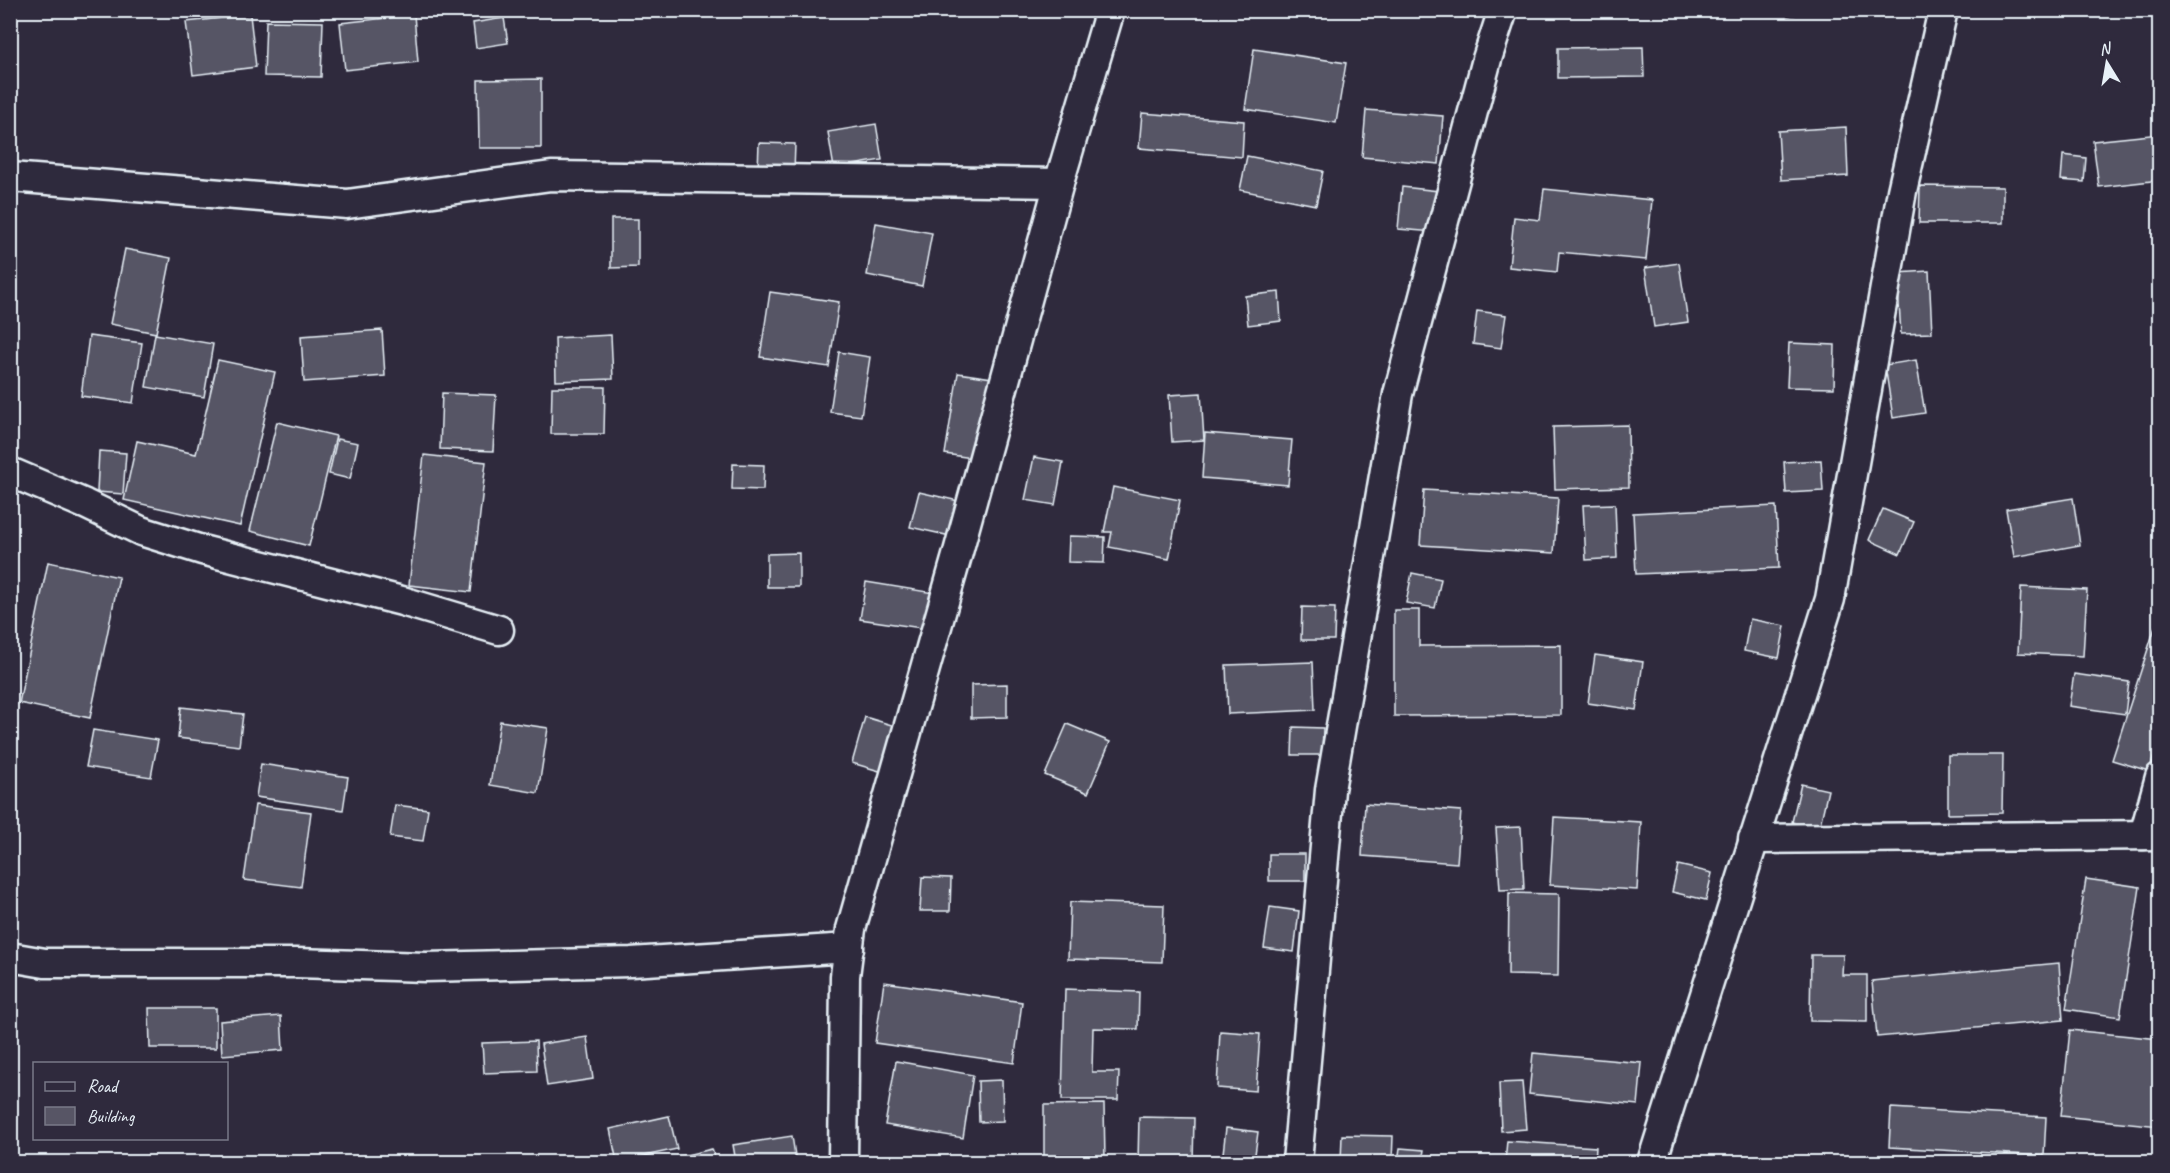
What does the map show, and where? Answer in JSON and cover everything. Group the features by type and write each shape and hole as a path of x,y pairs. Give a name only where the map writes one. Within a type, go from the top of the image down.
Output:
{"street":[{"path":"843,1162 845,976 851,929 957,556 1059,183 1110,10"},
{"path":"1297,1162 1330,790 1396,405 1487,59 1503,10"},
{"path":"1652,1162 1830,599 1902,191 1943,10"},
{"path":"10,177 347,204 551,176 1059,183"},
{"path":"10,472 141,531 202,550 402,601 499,630"},
{"path":"1753,838 2152,835 2160,777"},
{"path":"10,957 45,963 296,963 426,967 631,962 849,948"}],"building":[{"path":"621,10 654,10 621,14"},
{"path":"1786,10 1818,10 1787,16"},
{"path":"250,15 256,67 193,75 186,22"},
{"path":"414,15 418,62 345,70 340,23"},
{"path":"504,18 508,43 476,48 473,23"},
{"path":"266,21 323,22 321,77 264,76"},
{"path":"1643,47 1644,77 1558,78 1558,48"},
{"path":"1254,49 1346,63 1336,123 1245,109"},
{"path":"541,79 541,148 479,148 478,80"},
{"path":"1366,110 1443,116 1439,164 1362,157"},
{"path":"1142,113 1244,121 1242,157 1139,148"},
{"path":"876,124 882,160 834,168 828,132"},
{"path":"1846,127 1848,176 1781,180 1778,131"},
{"path":"2160,134 2160,180 2099,187 2093,141"},
{"path":"759,143 795,144 794,171 758,170"},
{"path":"2063,155 2086,158 2084,182 2061,180"},
{"path":"1247,156 1323,171 1316,205 1240,190"},
{"path":"1920,186 2003,187 2003,223 1919,223"},
{"path":"1402,187 1439,191 1435,232 1398,229"},
{"path":"1544,189 1652,200 1646,260 1559,252 1557,272 1509,267 1514,217 1540,220"},
{"path":"611,219 638,219 638,267 611,268"},
{"path":"876,223 932,233 922,286 867,275"},
{"path":"125,249 171,258 156,333 110,324"},
{"path":"1679,263 1688,322 1654,327 1645,268"},
{"path":"1929,271 1932,333 1901,334 1897,273"},
{"path":"770,292 839,302 829,367 760,357"},
{"path":"1279,292 1281,321 1248,325 1245,296"},
{"path":"1477,311 1506,315 1501,348 1473,344"},
{"path":"382,330 385,376 304,382 301,336"},
{"path":"155,334 213,344 204,397 146,387"},
{"path":"611,335 613,379 556,381 555,338"},
{"path":"89,336 142,343 133,403 81,396"},
{"path":"1789,343 1835,345 1834,388 1787,387"},
{"path":"839,352 870,357 861,416 830,412"},
{"path":"218,360 275,372 240,526 124,500 137,441 196,454"},
{"path":"1916,360 1925,413 1893,418 1885,365"},
{"path":"958,373 992,378 979,459 945,454"},
{"path":"552,387 605,387 604,434 551,434"},
{"path":"442,393 496,395 493,451 440,449"},
{"path":"1201,393 1204,440 1172,442 1169,395"},
{"path":"277,422 336,436 309,546 250,531"},
{"path":"1628,425 1629,487 1555,489 1553,427"},
{"path":"1205,433 1292,440 1288,485 1202,478"},
{"path":"337,439 358,443 350,479 329,474"},
{"path":"99,451 126,453 123,494 97,492"},
{"path":"424,455 486,462 471,592 409,585"},
{"path":"1034,457 1063,462 1055,505 1025,500"},
{"path":"1821,460 1823,491 1786,493 1784,462"},
{"path":"733,464 764,465 763,490 732,489"},
{"path":"1113,487 1180,500 1169,559 1109,547 1112,532 1104,532"},
{"path":"1424,490 1558,498 1554,553 1420,545"},
{"path":"919,492 963,502 955,537 910,527"},
{"path":"2073,498 2080,545 2014,557 2006,509"},
{"path":"1615,504 1617,558 1586,560 1583,505"},
{"path":"1776,506 1779,568 1636,574 1633,513"},
{"path":"1883,509 1914,522 1900,554 1869,540"},
{"path":"1069,536 1105,537 1104,563 1068,562"},
{"path":"799,553 799,587 767,587 767,554"},
{"path":"48,562 119,577 90,718 19,703"},
{"path":"1412,573 1441,579 1435,608 1406,603"},
{"path":"866,582 934,593 928,629 860,619"},
{"path":"2021,587 2087,590 2083,656 2018,653"},
{"path":"1302,607 1335,608 1334,640 1301,640"},
{"path":"1394,610 1419,610 1419,646 1561,645 1561,715 1394,716"},
{"path":"2159,615 2160,738 2149,771 2112,760"},
{"path":"1750,619 1785,626 1779,658 1744,651"},
{"path":"1595,655 1643,662 1636,710 1588,703"},
{"path":"1313,662 1315,710 1228,714 1226,665"},
{"path":"2074,674 2129,682 2125,714 2069,706"},
{"path":"1007,684 1007,717 971,718 971,685"},
{"path":"181,707 243,714 239,746 178,738"},
{"path":"865,717 895,726 883,772 852,763"},
{"path":"500,721 548,728 538,793 490,785"},
{"path":"1067,724 1110,742 1088,793 1045,775"},
{"path":"1293,727 1323,728 1322,755 1292,755"},
{"path":"93,730 158,740 151,777 86,767"},
{"path":"1948,755 2003,755 2002,813 1948,814"},
{"path":"261,764 348,777 343,810 256,797"},
{"path":"1801,784 1828,790 1819,829 1792,822"},
{"path":"1365,804 1461,811 1457,863 1362,856"},
{"path":"255,805 311,812 301,887 244,880"},
{"path":"395,805 428,809 423,841 390,837"},
{"path":"1554,817 1641,822 1637,890 1550,885"},
{"path":"1521,827 1524,889 1500,890 1496,828"},
{"path":"1269,854 1305,854 1305,881 1269,881"},
{"path":"1678,865 1712,873 1706,900 1672,892"},
{"path":"922,877 951,878 950,911 920,911"},
{"path":"2086,879 2140,887 2120,1017 2066,1009"},
{"path":"1509,893 1559,894 1558,976 1508,975"},
{"path":"1070,902 1164,905 1162,962 1068,959"},
{"path":"1270,907 1299,911 1294,952 1264,948"},
{"path":"1811,955 1843,955 1842,975 1867,975 1867,1022 1810,1021"},
{"path":"2059,963 2063,1020 1877,1037 1872,981"},
{"path":"884,982 1022,1002 1014,1063 875,1043"},
{"path":"1065,989 1139,992 1138,1029 1093,1028 1092,1072 1119,1072 1118,1100 1062,1100"},
{"path":"149,1008 216,1008 216,1048 150,1048"},
{"path":"281,1016 283,1050 222,1055 220,1021"},
{"path":"2070,1030 2160,1039 2160,1126 2061,1116"},
{"path":"1220,1031 1260,1034 1256,1091 1217,1088"},
{"path":"587,1037 593,1079 547,1086 541,1044"},
{"path":"536,1041 537,1071 484,1073 482,1043"},
{"path":"1533,1053 1642,1063 1638,1105 1529,1094"},
{"path":"896,1061 973,1075 963,1138 885,1125"},
{"path":"1002,1080 1003,1121 979,1122 978,1081"},
{"path":"1522,1082 1526,1129 1501,1131 1499,1083"},
{"path":"1104,1104 1105,1162 1044,1162 1044,1105"},
{"path":"1891,1108 2046,1117 2044,1156 1889,1147"},
{"path":"669,1116 677,1149 617,1162 610,1129"},
{"path":"1139,1117 1194,1118 1193,1162 1138,1162"},
{"path":"1226,1128 1258,1132 1254,1162 1222,1162"},
{"path":"1342,1135 1393,1136 1392,1162 1341,1162"},
{"path":"792,1136 796,1162 736,1162 733,1145"},
{"path":"1507,1141 1596,1147 1595,1162 1505,1162"},
{"path":"1400,1148 1424,1150 1422,1162 1398,1162"},
{"path":"712,1149 716,1162 657,1162"}]}
